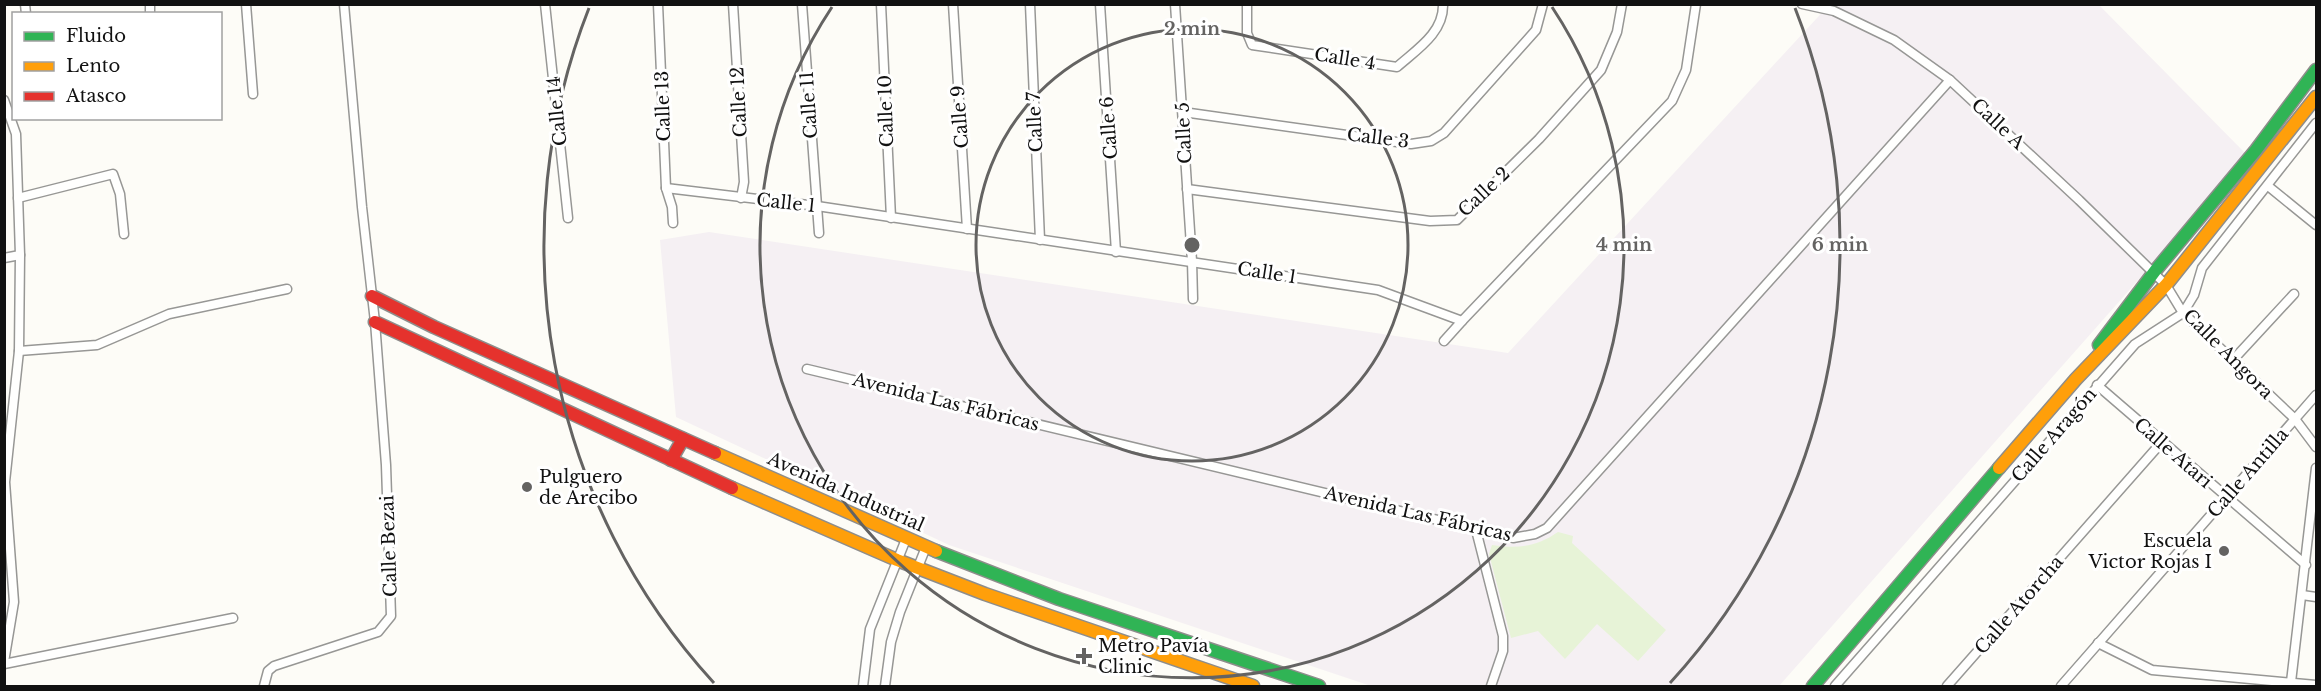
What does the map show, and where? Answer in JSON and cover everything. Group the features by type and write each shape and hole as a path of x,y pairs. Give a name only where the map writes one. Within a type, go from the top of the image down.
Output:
{"street":[{"path":"246,4 253,94"},
{"name":"Calle Bezai","path":"264,687 268,672 274,666 378,633 391,616 386,465 375,322 344,4"},
{"name":"Calle 14","path":"545,4 568,218"},
{"name":"Calle 13","path":"658,4 666,188 672,207 673,223"},
{"name":"Calle 12","path":"733,4 744,182 741,198"},
{"name":"Calle 11","path":"802,4 819,233"},
{"name":"Calle 10","path":"881,4 891,218"},
{"name":"Calle 9","path":"953,4 967,229"},
{"name":"Calle 7","path":"1030,4 1040,240"},
{"name":"Calle 6","path":"1100,4 1116,252"},
{"name":"Calle 5","path":"1175,4 1193,299"},
{"name":"Calle 4","path":"1247,4 1248,33 1252,45 1397,67 1431,38 1444,15 1443,4"},
{"name":"Calle 3","path":"1183,112 1411,144 1431,141 1444,133 1536,30 1543,4"},
{"name":"Calle 2","path":"1187,189 1430,221 1457,220 1539,139 1601,70 1617,32 1622,4"},
{"path":"1444,341 1672,101 1686,70 1696,4"},
{"name":"Calle A","path":"1802,4 1834,11 1894,40 1950,80 2166,285"},
{"path":"2076,379 2116,321 2258,147 2316,70"},
{"name":"Avenida Las Fábricas","path":"807,369 1476,530 1513,538 1535,534 1547,528 1950,80"},
{"path":"1821,684 2076,379 2166,285 2316,97"},
{"path":"4,100 16,134 20,255 19,351 5,482 14,602 4,663 233,618"},
{"path":"2183,313 2194,295 2202,268 2316,123"},
{"path":"18,198 113,174 120,194 123,234"},
{"path":"2268,186 2316,225"},
{"name":"Calle 1","path":"666,188 817,206 1378,290 1462,321"},
{"path":"4,258 20,255"},
{"name":"Calle Angora","path":"2166,285 2183,313 2232,362 2295,419 2316,447"},
{"path":"19,351 97,345 169,314 287,289"},
{"path":"2232,362 2294,294"},
{"name":"Avenida Industrial","path":"372,296 434,327 906,539 1059,599 1319,687"},
{"name":"Calle Aragón","path":"1835,687 2134,344 2183,313"},
{"path":"375,322 671,460 898,560 1051,618 1253,687"},
{"path":"425,345 434,327"},
{"name":"Calle Atari","path":"2097,385 2161,443 2306,565"},
{"name":"Calle Antilla","path":"2061,687 2316,395"},
{"path":"671,460 683,439"},
{"name":"Calle Atorcha","path":"1947,687 2161,443"},
{"path":"2291,682 2316,468"},
{"path":"1476,530 1503,636 1503,651 1491,687"},
{"path":"863,687 870,629 906,539"},
{"path":"885,687 891,642 900,612 926,547"},
{"path":"2302,595 2316,597"},
{"path":"2098,643 2152,670 2316,685"}],"shaded area":[{"path":"1829,5 2099,5 2248,156 1779,686 1371,686 949,545 676,417 660,240 709,232 1508,353"}],"green space":[{"path":"1558,532 1573,536 1572,543 1666,630 1638,661 1597,624 1565,659 1538,631 1511,638 1489,554 1492,545 1526,546 1542,541"}],"traffic: fast":[{"path":"2099,345 2155,271 2256,150 2316,70"},
{"path":"1813,686 1999,468"},
{"path":"936,551 1059,599 1319,686"}],"traffic: slow":[{"path":"1999,468 2076,379 2166,285 2316,97"},
{"path":"715,453 936,551"},
{"path":"732,488 897,560 985,594 1253,686"}],"traffic: jam":[{"path":"372,296 434,327 715,453"},
{"path":"375,322 732,488"},
{"path":"671,460 683,439"}],"place":[{"name":"Pulguero de Arecibo","path":"527,487"},
{"name":"Escuela Victor Rojas I","path":"2224,551"},
{"name":"Metro Pavía Clinic","path":"1084,656"}]}
